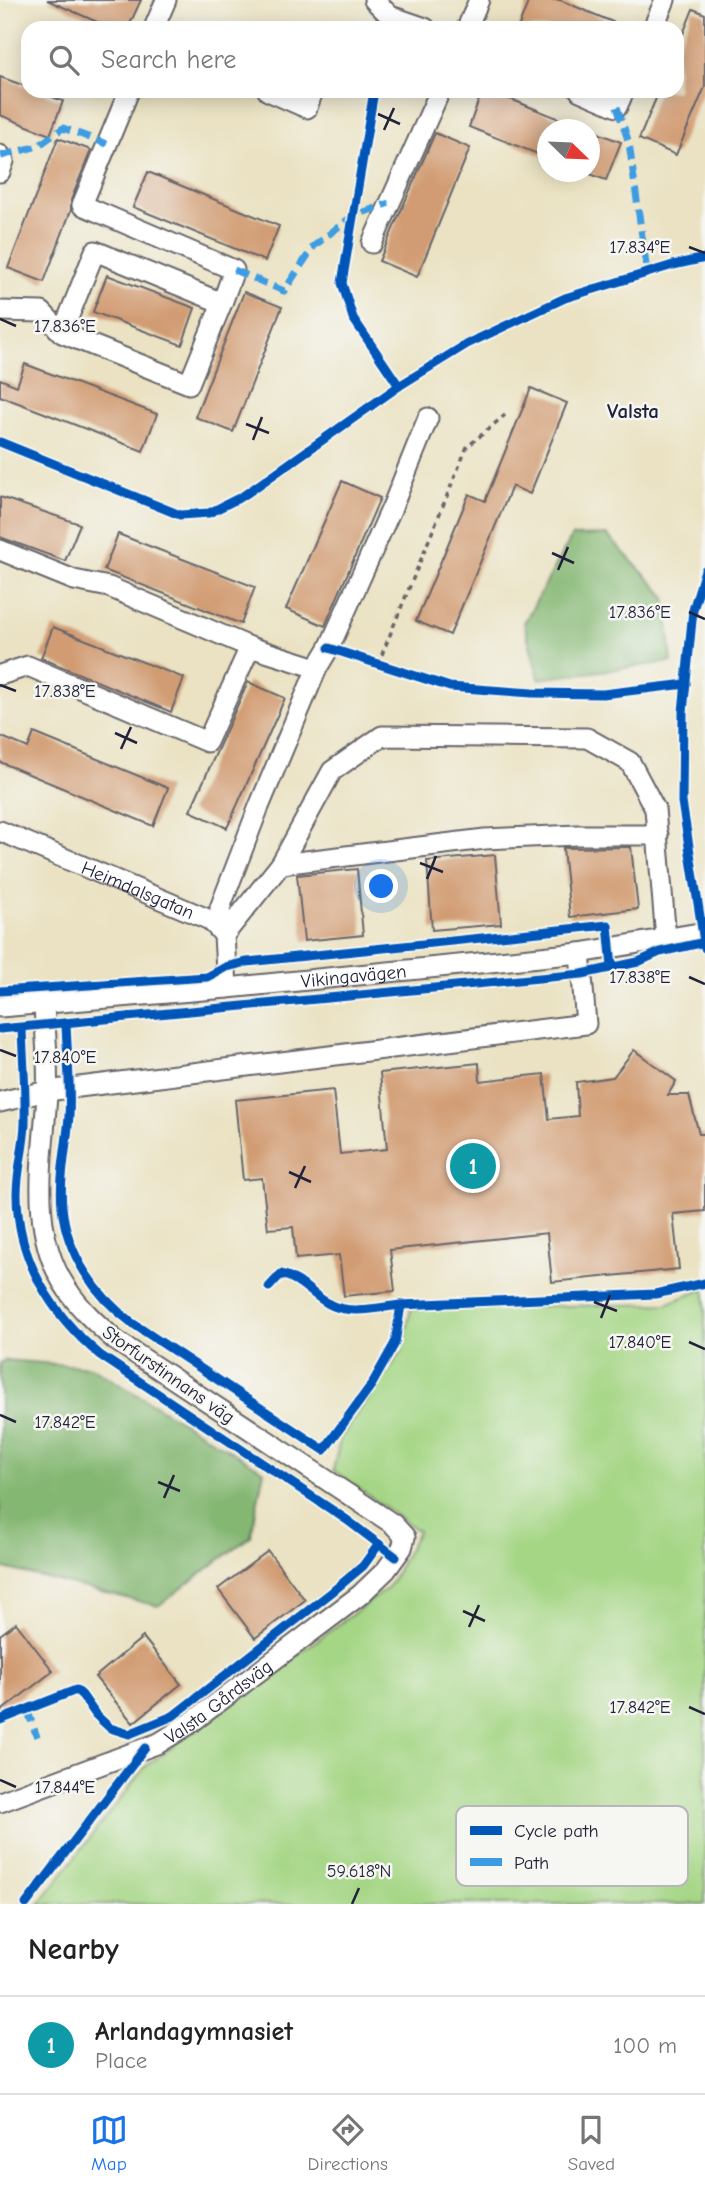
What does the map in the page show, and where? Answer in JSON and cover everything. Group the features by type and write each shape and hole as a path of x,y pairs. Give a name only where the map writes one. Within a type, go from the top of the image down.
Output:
{"street":[{"path":"157,21 166,0"},
{"path":"374,0 390,16 405,21"},
{"path":"470,21 479,0"},
{"path":"656,21 665,0"},
{"path":"0,311 42,312 62,333 189,384 234,270 82,205 126,98"},
{"path":"284,98 306,108 310,98"},
{"path":"372,243 437,98"},
{"path":"596,98 617,107 621,98"},
{"path":"0,155 4,161 0,172"},
{"path":"62,333 95,251 222,303"},
{"path":"227,988 220,908 317,668 329,648 393,505 428,418"},
{"path":"0,550 74,580 109,587 250,647 317,668"},
{"path":"0,675 28,666 206,742 250,647"},
{"path":"224,935 282,864 332,771 382,736 587,737 631,762 655,809 666,939"},
{"name":"Heimdalsgatan","path":"0,831 210,920 224,935"},
{"path":"282,864 485,839 658,835"},
{"name":"Vikingavägen","path":"0,1007 227,988 580,953 666,939 702,924"},
{"path":"0,1102 47,1091 586,1024 580,953"},
{"name":"Storfurstinnans väg","path":"44,1003 47,1091 40,1186 42,1223 50,1255 66,1289 89,1317 115,1340 393,1524 405,1537 402,1548"},
{"name":"Valsta Gårdsväg","path":"0,1802 159,1743 188,1726 360,1595 386,1570 402,1548"}],"path":[{"path":"378,664 467,447 505,415"},
{"path":"702,924 700,880 682,802 683,712 693,610 705,570"},
{"path":"329,648 450,687 603,694 686,684"}],"green space":[{"path":"607,535 665,596 672,662 539,679 524,623 572,536"},
{"path":"705,1289 705,1904 39,1904 145,1767 388,1588 418,1531 333,1470 341,1437 402,1351 411,1309 666,1304"},
{"path":"6,1360 91,1367 264,1471 251,1536 158,1606 0,1567 0,1363"}],"building":[{"path":"47,0 141,0 131,21 95,21"},
{"path":"529,0 560,0 610,21 521,21"},
{"path":"693,9 705,14 705,87 676,155 639,139 656,98 684,98 684,32"},
{"path":"0,77 21,84 21,98 55,98 63,101 50,135 0,115"},
{"path":"479,98 508,98 559,119 537,119 537,154 469,127"},
{"path":"435,133 470,148 417,277 379,261"},
{"path":"600,134 621,142 606,180 600,178"},
{"path":"58,138 91,150 44,282 8,268"},
{"path":"148,172 279,226 265,261 133,207"},
{"path":"107,275 195,308 182,345 93,312"},
{"path":"244,292 282,307 233,432 195,417"},
{"path":"25,364 157,414 143,451 0,396 0,379 17,386"},
{"path":"531,388 567,403 530,494 512,486 450,635 416,621 469,494 485,501"},
{"path":"342,481 380,498 325,626 286,609"},
{"path":"0,497 80,524 65,561 0,537"},
{"path":"118,534 255,587 241,624 104,570"},
{"path":"53,627 184,678 171,712 41,658"},
{"path":"248,682 285,698 227,828 190,811"},
{"path":"34,733 168,788 153,826 0,762 0,736 28,748"},
{"path":"631,847 638,909 570,917 563,848"},
{"path":"495,855 501,924 432,930 427,861"},
{"path":"357,869 363,935 304,941 297,875"},
{"path":"634,1050 676,1081 668,1095 689,1095 699,1134 705,1134 705,1211 673,1214 679,1269 552,1282 547,1233 390,1250 395,1291 344,1296 339,1255 296,1259 293,1227 268,1229 262,1178 243,1180 235,1100 333,1090 340,1154 387,1149 380,1073 479,1063 480,1081 544,1074 549,1119 578,1116 576,1082 613,1077"},
{"path":"268,1551 305,1600 255,1638 218,1589"},
{"path":"16,1623 53,1671 0,1712 0,1635"},
{"path":"143,1637 181,1684 133,1723 95,1677"}],"marked path":[{"path":"617,107 629,143 647,272"},
{"path":"1,156 38,146 63,128 107,144"},
{"path":"234,270 284,291 314,246 351,217 389,203"},
{"path":"27,1709 37,1737"}],"cycle path":[{"path":"373,98 342,283 353,318 399,386"},
{"path":"0,442 180,515 209,513 243,496 399,386 467,344 565,298 705,258"},
{"path":"705,570 693,610 683,712 682,802 705,948"},
{"path":"329,648 450,687 532,693 603,694 686,684"},
{"path":"0,991 207,977 226,967 247,962 608,925 612,967"},
{"path":"0,1029 582,974 638,962 660,952 705,942"},
{"path":"66,1024 69,1105 61,1196 70,1241 85,1272 106,1300 132,1323 324,1450 372,1384 395,1343 401,1305 366,1310 339,1308 281,1274 269,1287"},
{"path":"22,1028 25,1124 17,1185 19,1218 30,1263 52,1303 66,1322 100,1355 347,1520 396,1557"},
{"path":"401,1305 655,1294 705,1283"},
{"path":"0,1720 76,1690 110,1728 129,1734 173,1716 332,1592 363,1566 379,1544"},
{"path":"26,1904 145,1748"}],"place":[{"name":"Arlandagymnasiet","path":"473,1166"}],"district":[{"name":"Valsta","path":"633,411"}]}
